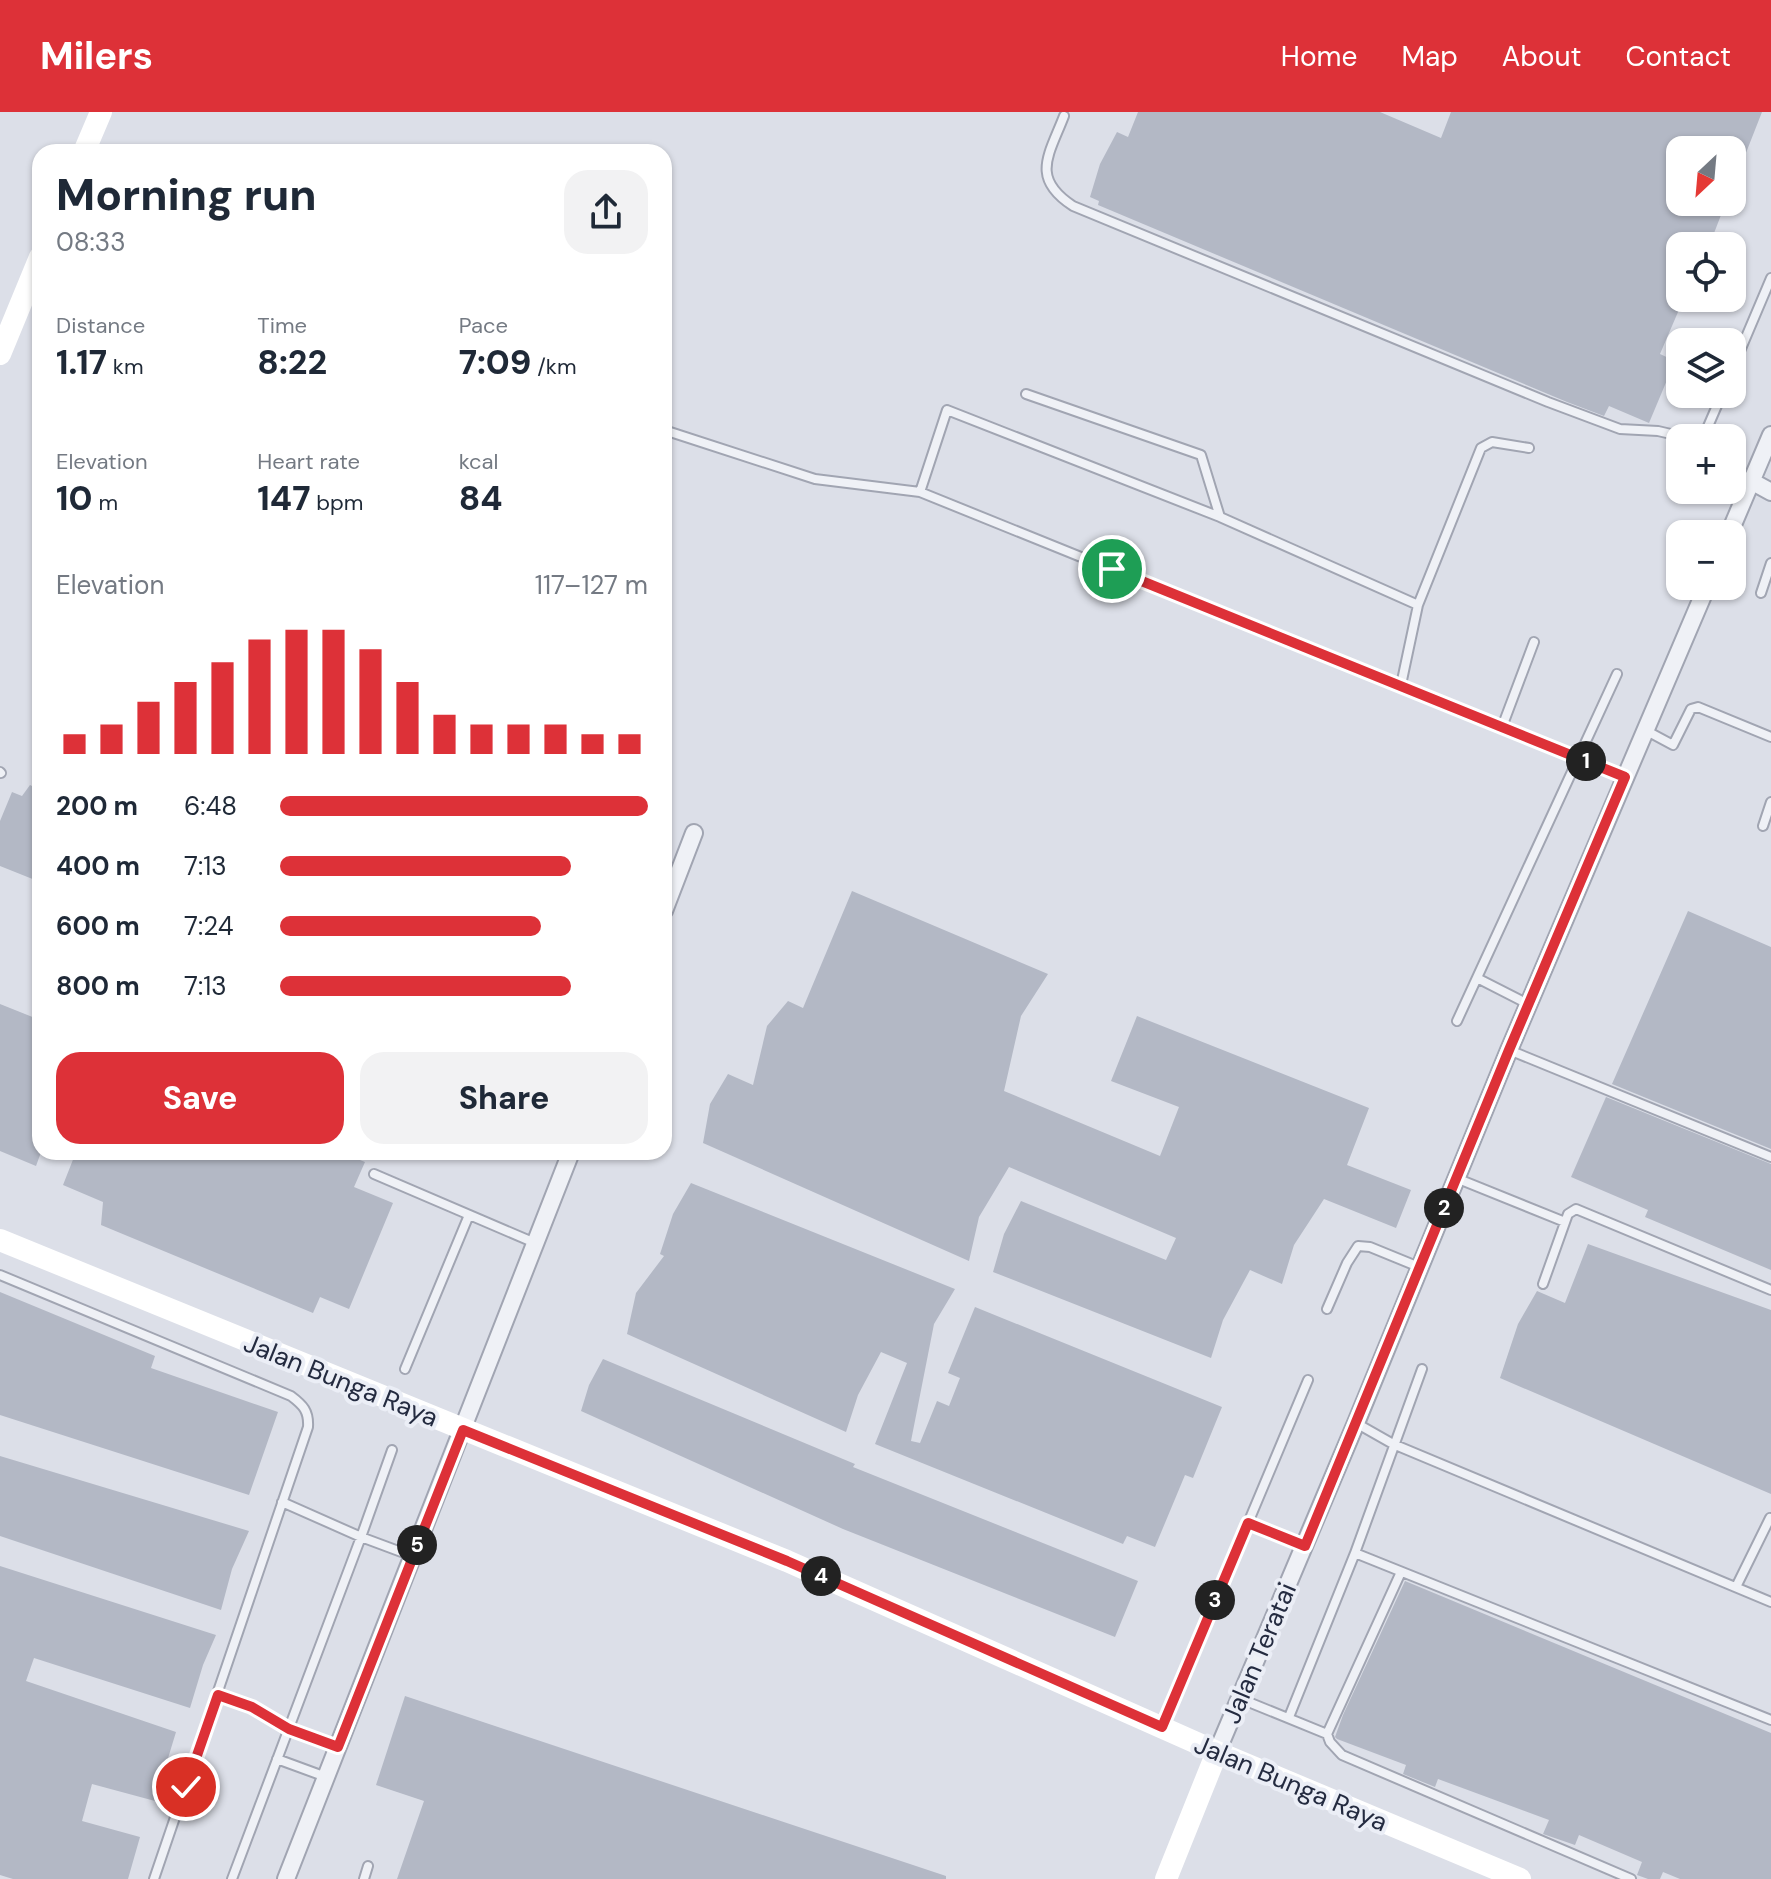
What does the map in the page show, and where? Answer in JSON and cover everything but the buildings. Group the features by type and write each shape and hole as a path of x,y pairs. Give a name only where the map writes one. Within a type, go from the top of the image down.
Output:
{"street":[{"path":"87,144 101,112"},
{"path":"0,354 32,287"},
{"path":"1735,520 1771,435"},
{"path":"1751,481 1771,492"},
{"name":"Jalan Teratai","path":"1166,1879 1528,1004 1701,600"},
{"path":"672,890 694,833"},
{"path":"286,1879 568,1160"},
{"name":"Jalan Bunga Raya","path":"0,1240 787,1561 1217,1752 1520,1879"}],"lane":[{"path":"1064,116 1045,164 1046,178 1059,198 1073,206 1548,402 1620,429 1666,433"},
{"path":"1746,337 1771,278"},
{"path":"1026,394 1201,455 1220,517"},
{"path":"920,492 947,410 1220,517 1418,605"},
{"path":"672,433 815,479 920,492 1625,777"},
{"path":"1401,685 1418,605 1481,448 1492,442 1529,448"},
{"path":"1746,477 1751,481"},
{"path":"1761,593 1771,563"},
{"path":"1502,727 1534,642"},
{"path":"1457,1021 1617,674"},
{"path":"1645,730 1672,746 1691,709 1698,707 1771,737"},
{"path":"1763,826 1771,802"},
{"path":"1477,978 1528,1004"},
{"path":"1509,1050 1771,1157"},
{"path":"374,1174 535,1243"},
{"path":"1456,1178 1565,1222"},
{"path":"1543,1284 1565,1222 1571,1211 1578,1210 1771,1290"},
{"path":"405,1369 469,1215"},
{"path":"1327,1309 1358,1246 1370,1247 1420,1267"},
{"path":"0,1275 291,1396 303,1405 308,1415 308,1427 154,1879"},
{"path":"1289,1717 1355,1553 1422,1369"},
{"path":"1162,1727 1308,1380"},
{"path":"1356,1423 1393,1444 1771,1602"},
{"path":"232,1879 392,1450"},
{"path":"282,1502 413,1556"},
{"path":"1736,1587 1770,1518"},
{"path":"1248,1523 1305,1546"},
{"path":"1355,1553 1771,1720"},
{"path":"1401,1572 1327,1734 1330,1742 1342,1755 1631,1879"},
{"path":"218,1695 252,1707 289,1729 338,1747"},
{"path":"1241,1699 1327,1734"},
{"path":"277,1759 326,1777"},
{"path":"364,1879 368,1866"}],"route":[{"path":"186,1787 218,1695 252,1707 289,1729 338,1747 463,1430 787,1561 1162,1727 1248,1523 1305,1546 1625,777 1112,569"}]}
